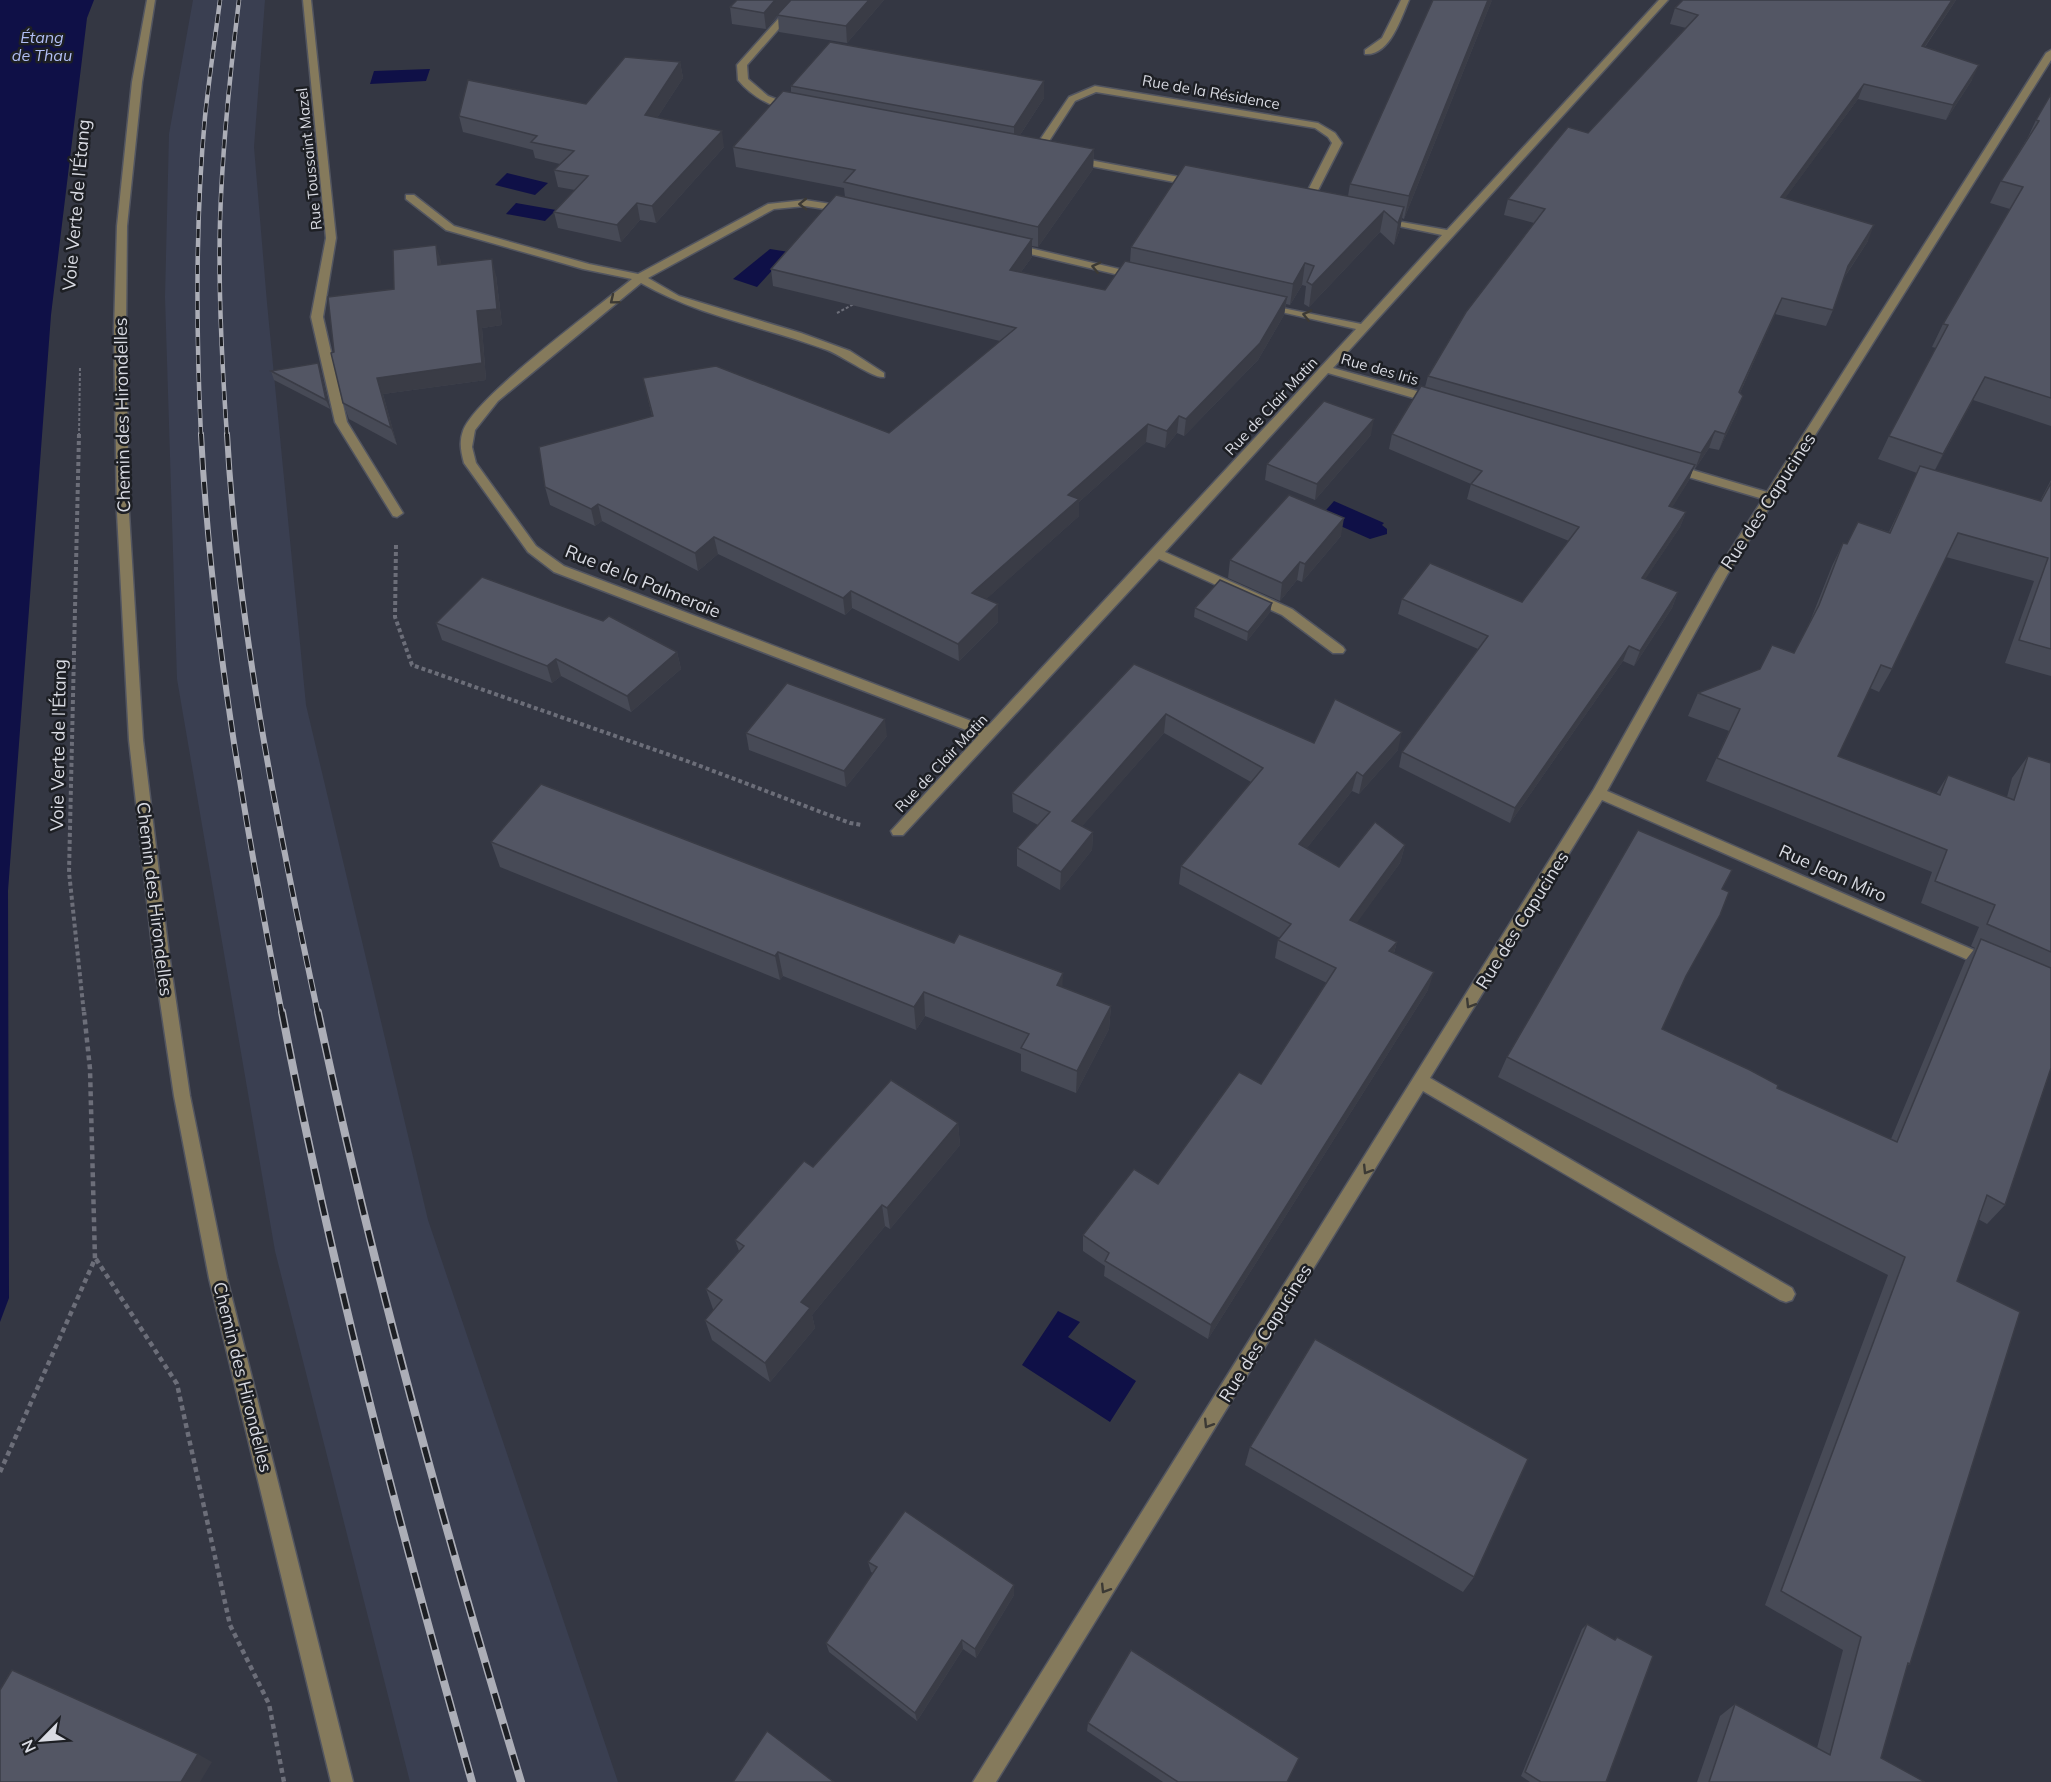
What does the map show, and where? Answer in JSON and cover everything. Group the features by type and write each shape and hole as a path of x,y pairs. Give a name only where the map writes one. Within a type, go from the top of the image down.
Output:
{"street":[{"name":"Chemin des Hirondelles","path":"151,0 137,82 122,226 120,332 123,513 130,662 139,763 161,954 182,1096 218,1278 342,1782"},
{"name":"Rue Toussaint Mazel","path":"307,0 331,238 317,317 341,422 397,513"},
{"path":"798,109 776,105 756,94 743,80 742,65 800,0"},
{"path":"1368,52 1386,40 1405,0"},
{"name":"Rue de Clair Matin","path":"898,831 1451,234 1661,0"},
{"name":"Rue des Capucines","path":"984,1782 1422,1082 1599,793 1721,574 2051,53"},
{"name":"Rue de la Résidence","path":"1036,153 1072,99 1095,89 1318,126 1332,135 1337,143 1306,204"},
{"path":"1025,151 1048,155"},
{"path":"1060,157 1212,186"},
{"path":"410,197 450,228 587,267 640,278 675,298 797,335 846,353 880,375"},
{"path":"1294,202 1317,206"},
{"name":"Rue de la Palmeraie","path":"853,211 805,203 772,206 640,278 494,398 469,430 466,447 470,463 532,549 559,569 989,733"},
{"path":"1372,218 1451,234"},
{"path":"999,244 1147,278"},
{"path":"1250,302 1364,328"},
{"name":"Rue des Iris","path":"1326,369 1451,405"},
{"path":"1657,464 1771,497"},
{"path":"1157,553 1287,612 1338,650"},
{"name":"Rue Jean Miro","path":"1599,793 1996,966"},
{"path":"1422,1082 1786,1294"}],"path":[{"path":"797,335 860,301"},
{"name":"Voie Verte de l'Étang","path":"0,1472 95,1258 90,1069 69,872 81,356"},
{"path":"397,513 395,617 412,665 575,724 729,774 850,823 898,831"},
{"path":"95,1258 177,1384 230,1625 269,1704 284,1782"}],"shaded area":[{"path":"193,0 265,0 254,147 306,705 428,1220 618,1782 410,1782 275,1251 177,679 165,297 169,134"}],"water":[{"name":"Étang de Thau","path":"0,0 94,0 87,18 51,315 8,891 9,1298 0,1322"},
{"path":"430,69 426,81 370,84 374,71"},
{"path":"507,173 548,183 535,195 495,185"},
{"path":"516,203 556,210 545,221 506,214"},
{"path":"770,249 789,252 757,287 733,279"},
{"path":"1334,501 1384,523 1382,525 1387,529 1387,534 1370,539 1320,517"},
{"path":"1058,1311 1080,1322 1068,1337 1136,1381 1110,1422 1022,1365"}],"building":[{"path":"737,0 775,0 764,13 730,7"},
{"path":"791,0 869,0 846,26 777,15"},
{"path":"1433,0 1488,0 1409,196 1350,184"},
{"path":"1683,0 1952,0 1922,46 1979,65 1953,105 1864,84 1781,197 1874,225 1848,266 1833,310 1782,298 1739,392 1743,396 1725,434 1715,431 1701,453 1428,376 1466,312 1545,209 1508,199 1568,127 1588,133 1698,15 1675,8"},
{"path":"830,42 1044,81 1014,127 791,86"},
{"path":"625,57 680,62 645,115 722,131 652,206 637,203 617,225 554,212 588,176 554,170 574,151 531,142 537,136 459,116 468,80 586,104"},
{"path":"783,91 1094,149 1038,227 844,182 855,170 733,147"},
{"path":"2051,94 2051,398 1985,377 1943,454 1889,436 1948,325 1943,324 2023,187 2001,181 2039,121 2036,120"},
{"path":"1185,165 1404,207 1398,223 1384,211 1312,285 1307,282 1314,266 1305,263 1293,284 1131,247"},
{"path":"836,195 1032,239 1010,270 1105,290 1125,261 1287,297 1260,343 1186,419 1179,416 1167,431 1148,424 1068,495 1079,499 972,593 998,604 958,644 851,591 843,598 714,537 695,553 598,504 591,509 545,487 539,447 653,416 643,378 716,366 889,433 1016,328 771,269"},
{"path":"436,245 438,265 492,259 497,309 477,311 482,363 377,378 391,428 343,403 331,353 334,352 328,297 394,289 393,250"},
{"path":"318,363 326,400 271,371"},
{"path":"1421,386 1695,465 1669,506 1686,512 1642,578 1678,592 1640,651 1629,646 1515,808 1402,752 1488,636 1402,599 1430,563 1522,602 1579,527 1471,484 1482,471 1392,434"},
{"path":"1324,401 1374,419 1317,484 1267,464"},
{"path":"1920,466 2041,501 2051,483 2051,649 2019,640 2048,558 1958,533 1892,669 1881,665 1838,756 1940,795 1948,775 2014,800 2028,756 2051,763 2051,952 1987,924 1995,905 1935,881 1947,850 1717,758 1740,709 1698,693 1760,669 1772,645 1794,653 1819,605 1843,543 1847,544 1858,522 1890,533"},
{"path":"1289,495 1344,518 1305,564 1300,562 1282,583 1230,560"},
{"path":"482,577 603,621 609,616 677,652 627,696 556,659 547,666 436,623"},
{"path":"1220,580 1272,603 1248,632 1195,608"},
{"path":"1134,664 1314,743 1335,699 1402,732 1363,776 1357,772 1299,844 1339,867 1375,822 1405,845 1350,920 1397,942 1389,951 1434,972 1211,1325 1105,1261 1109,1253 1083,1235 1134,1169 1158,1184 1239,1072 1261,1084 1336,968 1278,940 1291,924 1181,866 1263,768 1166,714 1072,821 1093,832 1061,872 1017,848 1050,812 1012,793"},
{"path":"787,683 885,719 844,771 746,733"},
{"path":"541,784 954,943 959,934 1063,973 1057,985 1111,1006 1077,1071 1021,1048 1029,1034 924,992 914,1007 778,952 775,956 491,842"},
{"path":"1638,830 1732,870 1722,889 1729,892 1720,915 1686,976 1662,1029 1750,1070 1778,1085 1777,1088 1897,1142 1981,939 2051,968 2051,1068 2005,1205 1987,1195 1957,1281 2020,1312 1910,1664 1908,1663 1881,1758 1925,1782 1709,1782 1735,1704 1830,1755 1861,1637 1781,1591 1905,1257 1507,1057"},
{"path":"891,1080 958,1123 887,1208 882,1205 801,1302 810,1308 765,1363 705,1320 722,1300 706,1289 744,1246 735,1240 804,1161 813,1167"},
{"path":"1315,1339 1528,1459 1474,1577 1250,1447"},
{"path":"905,1511 1014,1585 975,1649 962,1640 915,1713 826,1643 877,1567 868,1562"},
{"path":"1587,1624 1615,1640 1617,1637 1653,1656 1606,1782 1541,1782 1525,1772"},
{"path":"1131,1650 1299,1758 1287,1782 1178,1782 1088,1723"},
{"path":"12,1670 198,1754 181,1782 0,1782 0,1690"},
{"path":"767,1731 834,1782 733,1782"}],"railway":[{"path":"201,436 197,316 199,197 205,117 220,0"},
{"path":"227,436 221,329 220,222 227,111 239,0"},
{"path":"201,434 213,580 231,726 282,1014"},
{"path":"227,434 240,580 261,726 318,1014"},
{"path":"282,1012 345,1303 393,1495 472,1782"},
{"path":"318,1012 362,1206 411,1399 521,1782"}]}
